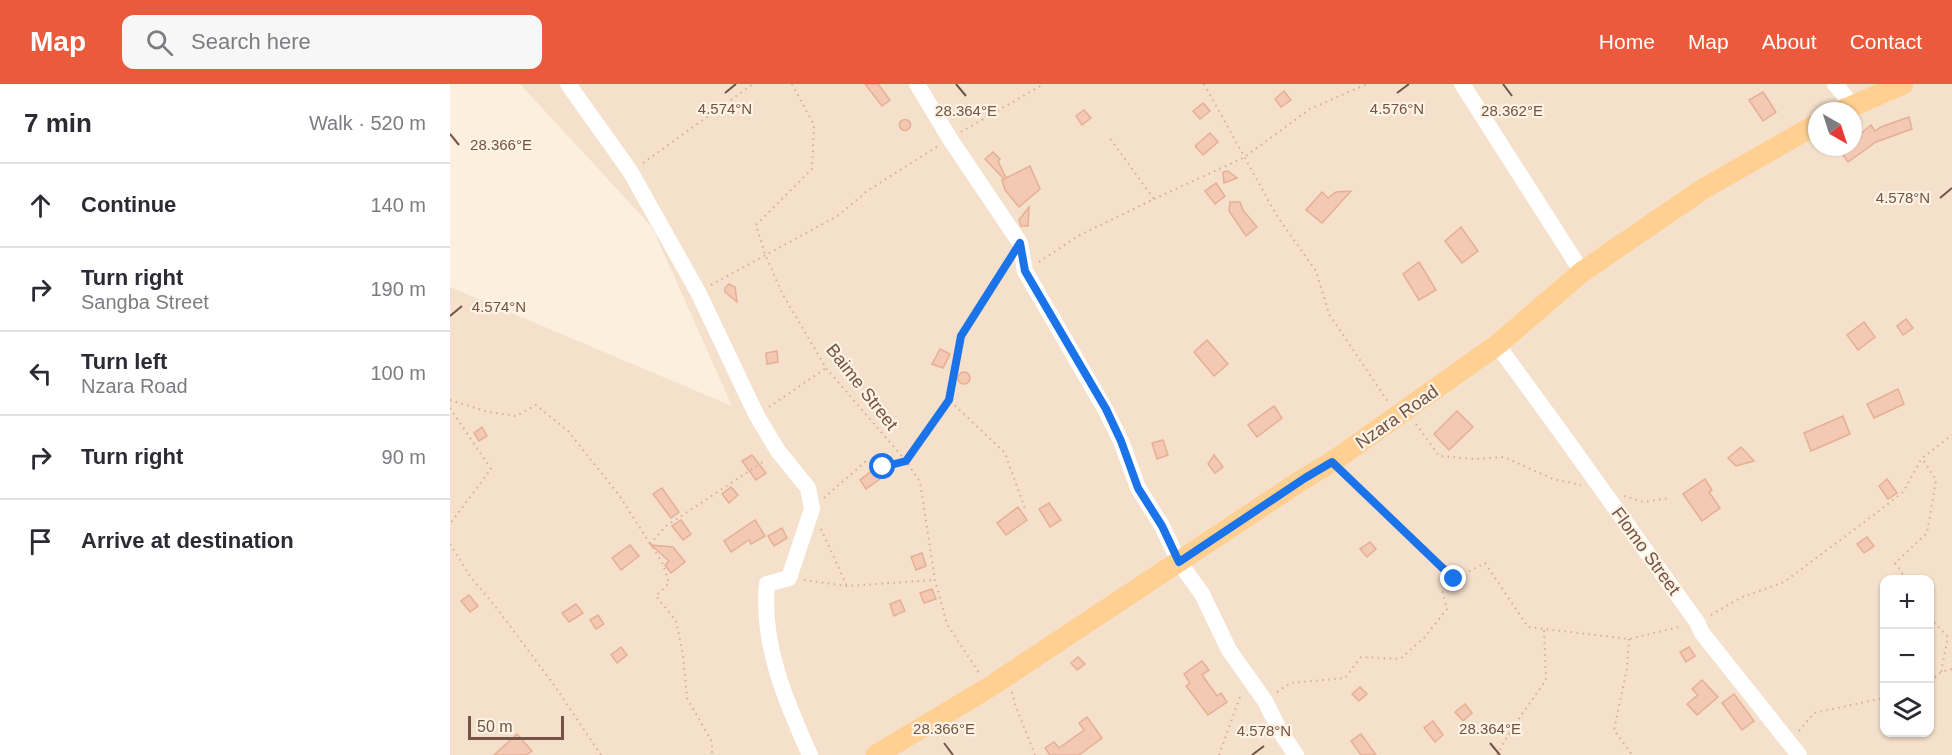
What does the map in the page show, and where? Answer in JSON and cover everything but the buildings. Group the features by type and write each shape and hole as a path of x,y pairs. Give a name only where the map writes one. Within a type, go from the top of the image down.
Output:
{"main road":[{"path":"1860,102 1903,84"},
{"name":"Nzara Road","path":"876,755 988,688 1332,462 1497,345 1582,272 1703,189 1808,129"}],"street":[{"path":"568,84 630,171 698,291 757,416 778,451 808,488 812,509 789,578 767,584 765,599 772,656 789,708 810,755"},
{"path":"917,84 950,139 1020,243 1025,271 1106,409 1121,441 1138,488 1162,526 1179,562 1202,594 1229,650 1265,701 1281,733 1296,755"},
{"path":"1462,84 1582,272"},
{"path":"1835,84 1843,102"},
{"name":"Flomo Street","path":"1497,345 1697,622 1702,633 1794,748"}],"path":[{"path":"630,171 753,84"},
{"name":"Baime Street","path":"792,84 814,125 812,170 756,225 765,254 782,292 826,368 906,461 920,482 935,580 946,624 988,688"},
{"path":"698,291 839,215 867,191 1044,84"},
{"path":"1204,84 1277,216 1316,271 1329,314 1396,416 1413,420 1439,456 1475,459 1503,457 1553,479 1600,489 1644,502 1669,498"},
{"path":"1025,271 1078,236 1243,158 1310,109 1367,84"},
{"path":"1109,137 1154,199"},
{"path":"847,586 812,509 866,462 883,467 906,461 949,400 961,336 1020,243"},
{"path":"757,416 826,368"},
{"path":"450,400 488,412 516,416 536,405 568,431 619,495 663,564 669,583 656,596 676,621 683,654 687,698 712,742 712,755"},
{"path":"949,400 1005,453 1025,509"},
{"path":"450,408 491,469 450,524"},
{"path":"1265,701 1291,683 1345,678 1361,657 1400,659 1424,638 1447,609 1442,590 1454,579 1485,563 1528,627 1629,639 1697,622 1740,598 1784,582 1903,492 1922,458 1952,435"},
{"path":"650,544 666,526 778,451"},
{"path":"1902,575 1895,563 1903,558 1927,533 1936,480 1922,458"},
{"path":"1332,462 1454,579"},
{"path":"450,544 470,576 554,685 601,755"},
{"path":"789,578 847,586 935,580"},
{"path":"1934,623 1948,637 1941,672"},
{"path":"1497,755 1513,727 1546,680 1544,628"},
{"path":"1629,639 1628,668 1614,730 1632,755"},
{"path":"1934,677 1941,672 1952,669"},
{"path":"1008,675 1014,704 1035,755"},
{"path":"1219,755 1247,677"},
{"path":"1794,748 1814,712 1880,699"}],"shaded area":[{"path":"520,84 1952,84 1952,755 450,755 450,287 732,406 652,227"}],"route":[{"path":"883,467 906,461 949,400 961,336 1020,243 1025,271 1106,409 1121,441 1138,488 1162,526 1179,562 1332,462 1454,579"}]}
